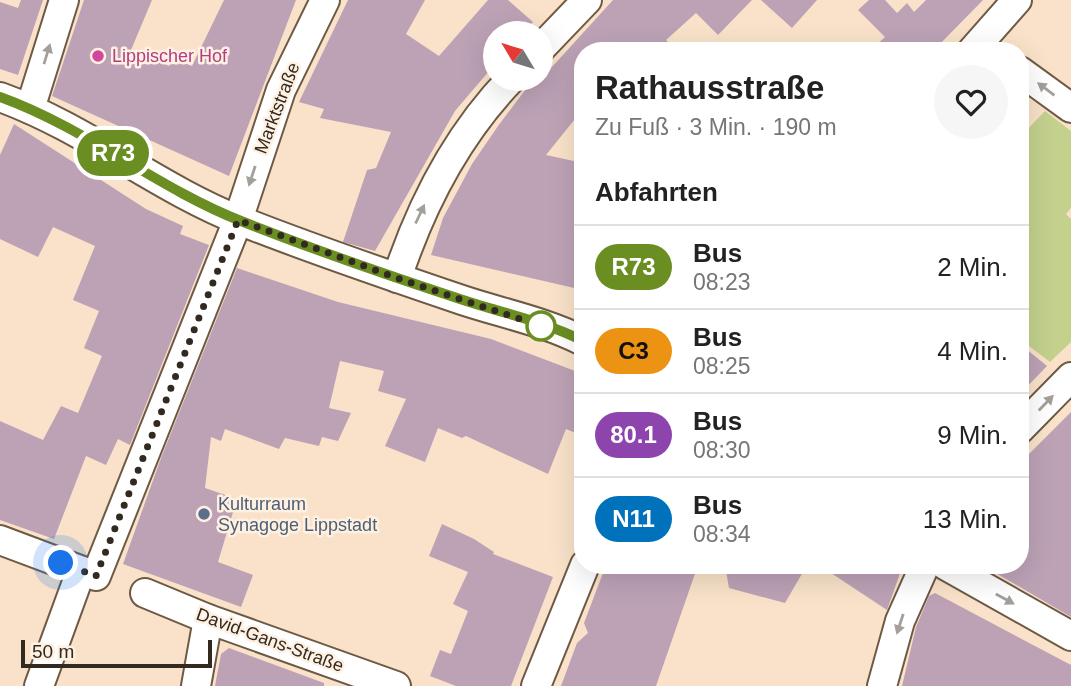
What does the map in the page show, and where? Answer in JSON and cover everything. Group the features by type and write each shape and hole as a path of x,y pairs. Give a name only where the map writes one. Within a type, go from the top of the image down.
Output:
{"street":[{"path":"30,108 64,0"},
{"name":"Marktstraße","path":"38,686 238,220 281,90 325,0"},
{"path":"553,35 587,0"},
{"path":"983,42 1017,0"},
{"path":"1029,78 1071,108"},
{"path":"397,278 413,229 435,183 499,91"},
{"path":"1,100 30,108 99,144 150,176 238,220 574,338"},
{"path":"1029,420 1071,377"},
{"path":"0,540 88,573"},
{"path":"536,686 581,574"},
{"path":"882,686 900,621 921,574"},
{"path":"961,574 1071,636"},
{"name":"David-Gans-Straße","path":"145,593 208,619 396,686"},
{"path":"196,686 208,619"}],"green space":[{"path":"1045,111 1071,131 1071,208 1066,214 1071,219 1071,342 1050,362 1029,346 1029,128"}],"building":[{"path":"21,0 43,0 18,75 0,69 0,2 18,8"},
{"path":"84,0 152,0 131,50 169,66 172,58 192,66 224,0 296,0 229,176 52,96"},
{"path":"348,0 425,0 406,34 439,56 488,0 508,0 532,21 483,21 483,78 455,111 375,251 343,242 367,170 376,168 391,132 320,118 324,109 299,102"},
{"path":"613,0 752,0 718,35 696,13 666,40 668,42 575,42"},
{"path":"761,0 817,0 792,28"},
{"path":"869,0 885,0 897,13 907,3 914,12 926,0 983,0 942,42 880,42 885,37 858,10"},
{"path":"574,43 574,120 546,155 574,161 574,288 431,255 443,218 472,164 524,91 553,91 553,66"},
{"path":"14,124 146,209 183,226 180,234 209,245 130,445 118,439 106,465 86,456 54,539 0,520 0,421 43,440 61,406 78,413 102,356 84,348 99,311 73,300 95,246 53,227 38,257 0,239 0,155"},
{"path":"237,268 338,302 491,339 574,371 574,432 566,429 548,474 466,436 462,438 438,428 425,462 385,446 406,399 378,391 384,371 340,361 329,408 351,413 338,441 322,437 319,446 285,438 279,449 225,429 221,441 211,437 205,488 237,499 218,562 253,575 241,607 123,564 161,458"},
{"path":"1029,351 1047,366 1029,385"},
{"path":"1071,412 1071,617 997,574 1029,574 1029,454"},
{"path":"442,524 474,539 494,552 493,554 553,577 511,686 456,686 430,676 440,650 451,654 468,611 453,604 468,572 429,556"},
{"path":"603,574 695,574 656,686 561,686 577,643 588,633 584,623"},
{"path":"727,574 802,574 785,603 729,588"},
{"path":"833,574 900,574 887,610"},
{"path":"935,593 1071,665 1071,686 902,686 916,627 929,596"},
{"path":"229,648 324,683 324,686 215,686 221,654"}],"bus line":[{"name":"R73","path":"0,97 30,108 99,144 150,176 238,220 397,278 574,337"}],"place":[{"name":"Lippischer Hof","path":"98,56"},
{"name":"Kulturraum Synagoge Lippstadt","path":"204,514"}],"route":[{"path":"61,563 96,576 238,220 397,278 541,326"}]}
